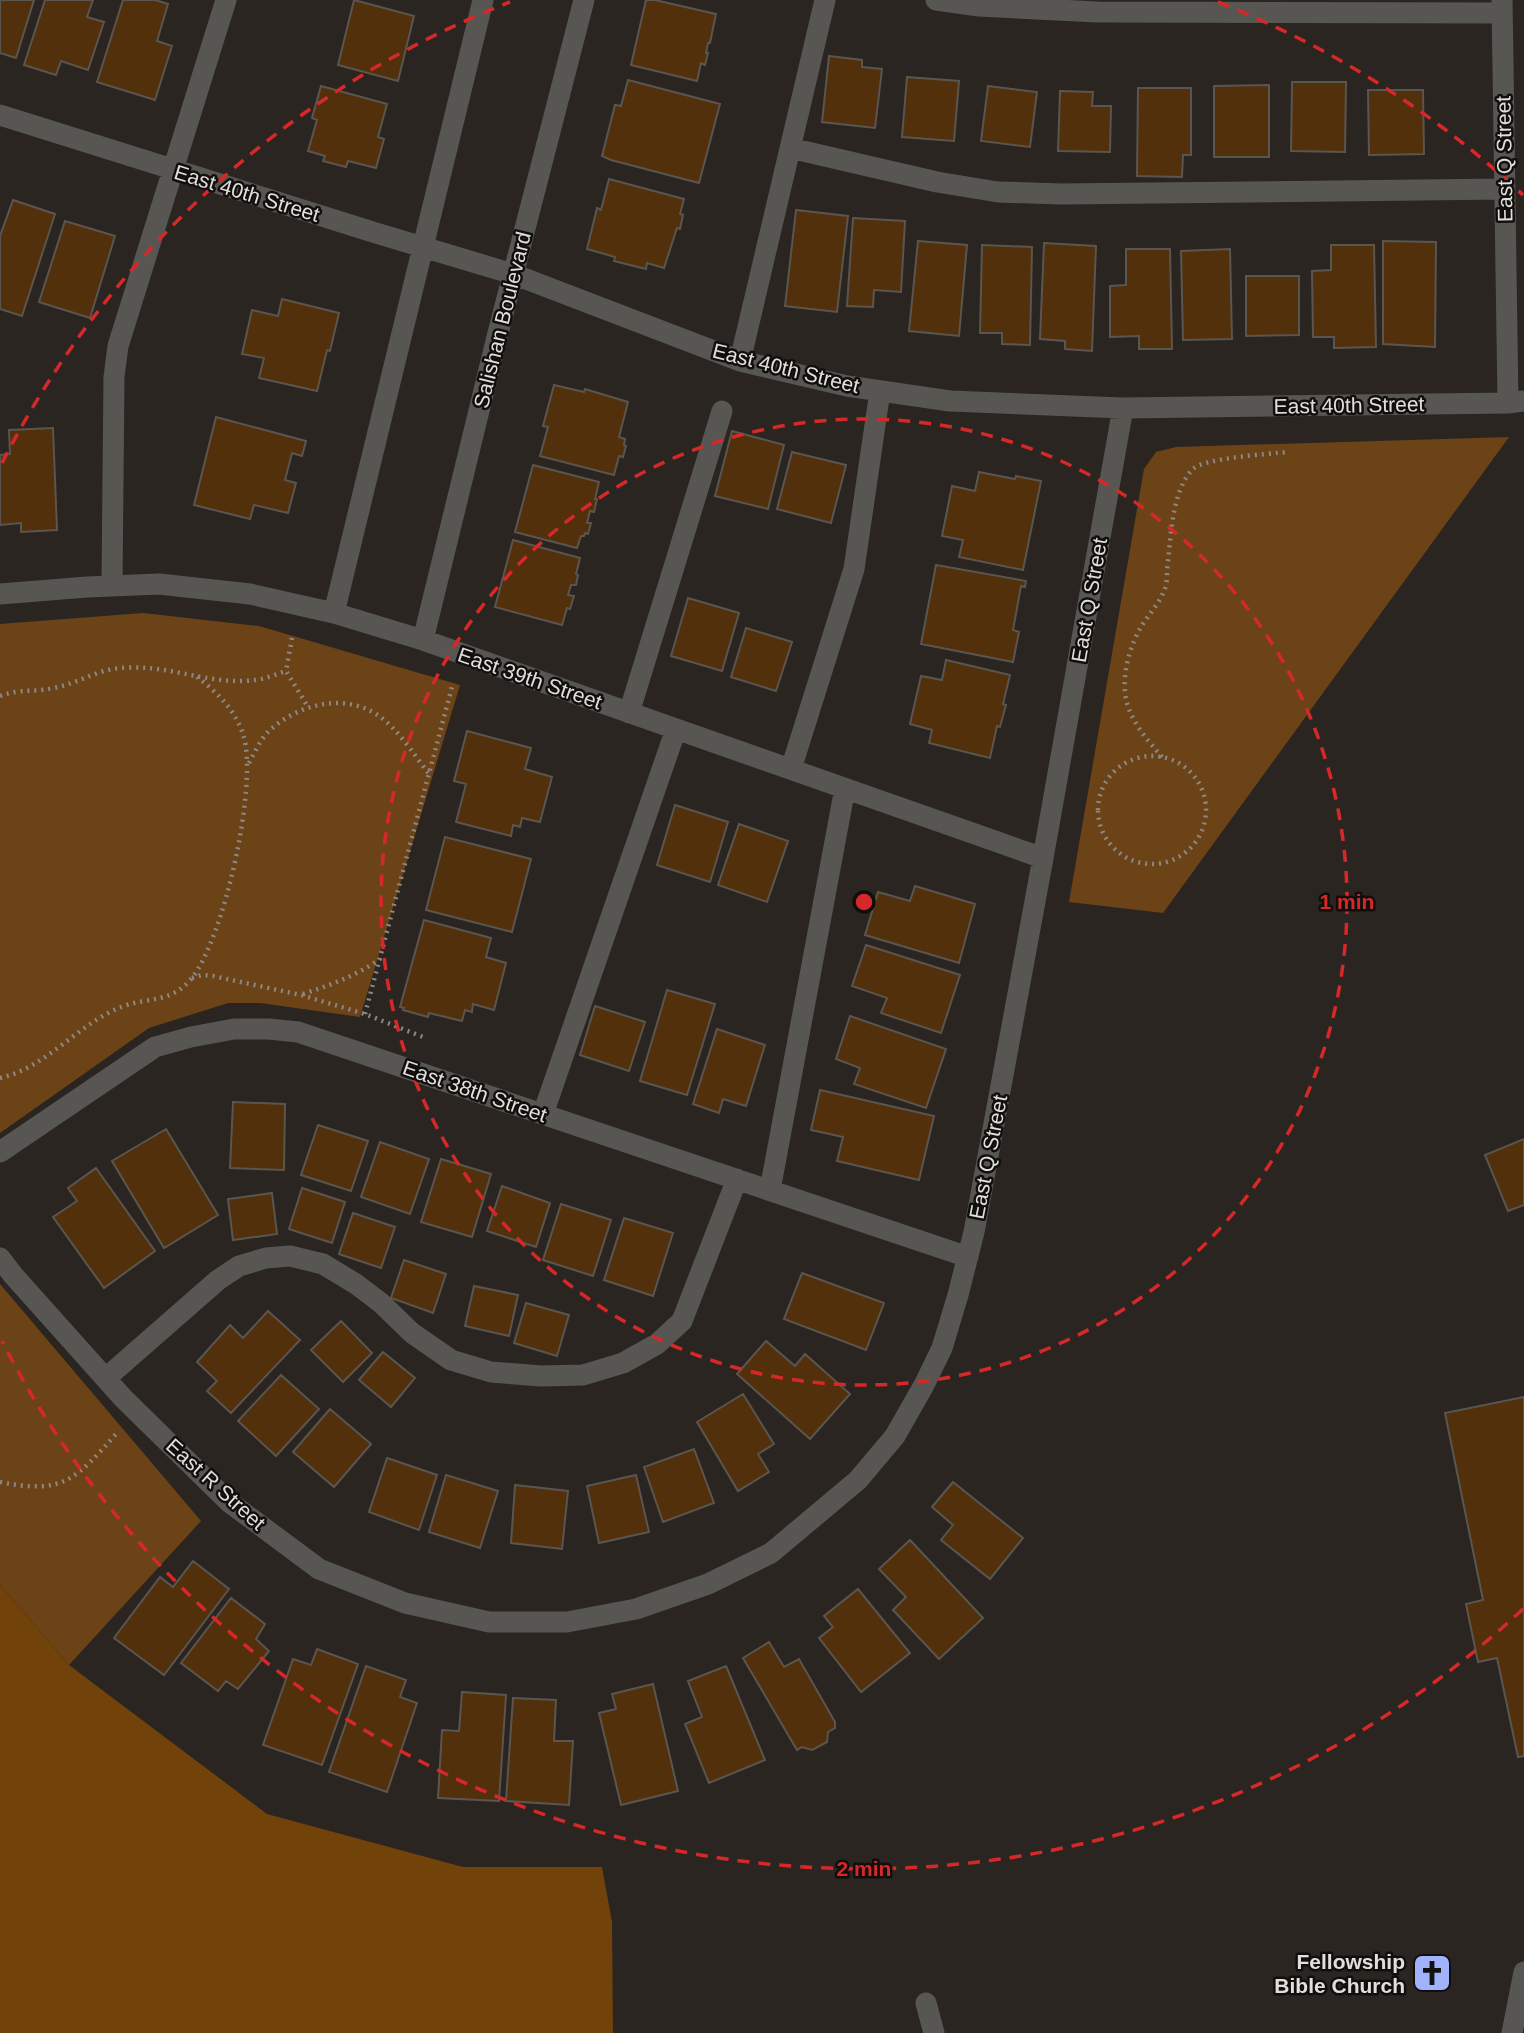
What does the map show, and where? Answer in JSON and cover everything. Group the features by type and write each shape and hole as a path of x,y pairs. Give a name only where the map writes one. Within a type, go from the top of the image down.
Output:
{"street":[{"path":"112,585 114,377 118,346 226,0"},
{"path":"334,613 483,0"},
{"name":"Salishan Boulevard","path":"423,640 584,0"},
{"path":"740,361 825,0"},
{"path":"936,0 979,6 1502,6"},
{"name":"East Q Street","path":"1502,6 1505,189 1516,402"},
{"name":"East 40th Street","path":"0,115 513,274 740,361 847,386 950,401 1123,408 1516,402"},
{"path":"790,148 937,182 998,192 1062,194 1505,189"},
{"path":"791,769 854,569 880,391"},
{"name":"East Q Street","path":"489,1622 567,1622 636,1609 708,1584 771,1553 858,1480 895,1436 924,1385 942,1348 968,1257 1043,858 1123,408"},
{"path":"629,713 722,411"},
{"name":"East 39th Street","path":"0,594 159,584 250,594 334,613 423,640 1043,858"},
{"path":"542,1114 676,729"},
{"path":"769,1190 845,788"},
{"name":"East 38th Street","path":"0,1152 155,1047 234,1029 298,1032 968,1257"},
{"path":"106,1378 218,1280 239,1266 266,1258 290,1256 323,1264 356,1284 381,1303 412,1333 451,1360 491,1372 541,1377 583,1375 623,1363 657,1344 682,1321 737,1179"},
{"name":"East R Street","path":"0,1258 106,1378 229,1502 319,1569 405,1603 489,1622"},
{"path":"1512,2033 1524,1972"},
{"path":"926,2003 934,2033"}],"path":[{"path":"1162,757 1143,757 1126,763 1112,774 1102,789 1098,807 1103,833 1120,855 1136,862 1154,864 1171,861 1192,846 1204,823 1206,806 1201,789 1191,774 1178,763 1162,757 1135,722 1125,692 1130,653 1141,628 1165,590 1181,485 1195,467 1222,460 1287,452"},
{"path":"292,638 286,671 308,707"},
{"path":"0,696 14,691 67,685 106,671 124,668 149,668 197,677 240,681 258,680 286,671"},
{"path":"0,1077 13,1074 32,1064 95,1020 124,1006 169,996 183,987 199,967 218,922 230,882 244,809 247,751 243,732 234,714 221,697 197,677"},
{"path":"365,1014 452,687"},
{"path":"247,767 259,743 288,718 308,707 348,704 366,708 382,718 429,774"},
{"path":"301,995 341,981 381,958"},
{"path":"0,1482 21,1487 46,1487 70,1479 86,1468 119,1431"}],"shaded area":[{"path":"1509,437 1163,913 1069,902 1144,469 1156,452 1176,447"},
{"path":"143,613 259,626 460,685 360,1017 260,1003 228,1003 149,1028 0,1133 0,624"},
{"path":"0,1284 201,1521 69,1665 0,1585"},
{"path":"0,1585 69,1665 267,1814 463,1867 602,1867 612,1922 613,2033 0,2033"}],"building":[{"path":"0,0 34,0 16,58 0,53"},
{"path":"45,0 93,0 87,17 104,22 88,70 61,61 56,75 24,65"},
{"path":"123,0 155,0 168,4 157,41 172,46 155,100 97,82"},
{"path":"354,0 414,16 398,81 338,65"},
{"path":"646,0 716,14 705,65 701,63 697,81 631,65"},
{"path":"829,56 862,60 862,67 882,69 875,128 822,122"},
{"path":"907,77 959,81 954,141 902,137"},
{"path":"628,80 720,104 699,183 602,156 615,105 621,106"},
{"path":"1292,82 1346,82 1345,152 1291,151"},
{"path":"1269,85 1269,157 1214,157 1214,86"},
{"path":"321,86 387,104 378,137 384,139 376,168 348,161 346,167 323,161 325,156 308,151 317,120 312,118"},
{"path":"988,86 1037,92 1030,147 981,141"},
{"path":"1138,88 1191,88 1191,155 1183,155 1182,177 1137,176"},
{"path":"1368,90 1423,90 1424,154 1369,155"},
{"path":"1060,91 1093,92 1092,106 1111,106 1110,152 1058,151"},
{"path":"609,179 684,199 680,229 677,228 664,268 647,263 646,269 614,261 615,257 587,249 597,208 601,210"},
{"path":"13,200 55,214 22,316 0,309 0,236"},
{"path":"796,210 848,216 837,312 785,306"},
{"path":"853,218 905,221 901,292 874,290 873,307 847,306"},
{"path":"65,221 115,236 90,318 39,302"},
{"path":"918,241 967,245 959,336 909,331"},
{"path":"1383,241 1436,242 1435,347 1383,344"},
{"path":"1044,243 1096,246 1092,351 1065,349 1065,341 1040,339"},
{"path":"982,245 1032,247 1030,345 1002,344 1002,333 980,333"},
{"path":"1331,245 1374,245 1376,347 1334,348 1334,337 1313,337 1312,271 1331,270"},
{"path":"1126,249 1170,249 1172,349 1139,349 1139,336 1110,337 1110,286 1126,285"},
{"path":"1230,249 1232,339 1183,340 1181,251"},
{"path":"1246,276 1299,276 1299,335 1246,336"},
{"path":"282,299 339,313 317,391 259,378 264,358 242,354 252,310 278,316"},
{"path":"554,385 584,392 585,389 628,402 619,437 625,439 626,446 623,457 619,456 614,475 540,456 548,427 543,426"},
{"path":"216,417 306,441 302,456 292,453 285,480 296,483 288,513 254,505 250,519 194,505"},
{"path":"53,428 57,530 21,532 21,523 0,525 0,455 10,454 9,430"},
{"path":"732,431 784,445 768,509 715,496"},
{"path":"792,452 846,465 831,523 777,509"},
{"path":"533,465 599,482 594,512 590,511 587,523 591,523 588,534 581,536 577,548 515,532"},
{"path":"979,472 1041,481 1023,570 959,557 963,540 942,536 952,486 975,491"},
{"path":"513,540 580,558 576,585 571,585 568,595 574,596 562,625 495,607"},
{"path":"936,565 1026,581 1025,587 1021,586 1013,630 1019,632 1013,662 921,644"},
{"path":"688,598 739,613 722,671 671,656"},
{"path":"746,628 792,642 776,691 731,677"},
{"path":"946,660 1010,675 1003,704 1006,705 1000,727 997,726 990,758 929,743 932,730 910,724 921,676 942,680"},
{"path":"467,731 531,748 525,769 552,777 540,822 522,818 520,827 513,825 511,836 456,822 466,784 454,781"},
{"path":"675,805 728,822 710,882 657,865"},
{"path":"739,824 788,841 767,902 718,885"},
{"path":"445,837 531,859 512,932 426,910"},
{"path":"915,886 975,904 959,963 865,935 878,892 910,901"},
{"path":"424,920 491,938 486,957 506,963 494,1010 473,1004 472,1012 465,1010 462,1021 429,1013 428,1017 400,1007"},
{"path":"866,945 960,975 941,1033 881,1013 887,998 852,986"},
{"path":"667,990 715,1004 687,1095 640,1081"},
{"path":"595,1006 645,1022 629,1071 580,1055"},
{"path":"850,1016 946,1049 926,1108 854,1084 860,1068 836,1059"},
{"path":"717,1029 765,1045 746,1106 723,1099 719,1113 693,1104"},
{"path":"820,1090 934,1116 919,1180 837,1161 843,1137 811,1130"},
{"path":"233,1102 285,1104 284,1170 230,1168"},
{"path":"318,1125 368,1141 351,1191 301,1175"},
{"path":"166,1129 218,1215 164,1248 112,1161"},
{"path":"1524,1139 1524,1205 1508,1211 1485,1155"},
{"path":"380,1142 429,1159 410,1214 361,1197"},
{"path":"441,1159 491,1174 472,1237 421,1222"},
{"path":"96,1168 155,1251 104,1288 53,1217 77,1201 68,1188"},
{"path":"502,1186 550,1203 536,1247 487,1231"},
{"path":"302,1188 345,1202 332,1243 289,1229"},
{"path":"272,1193 277,1234 233,1240 228,1199"},
{"path":"561,1204 611,1220 593,1276 543,1260"},
{"path":"353,1213 395,1227 381,1268 339,1254"},
{"path":"624,1218 673,1233 653,1296 604,1280"},
{"path":"404,1260 446,1274 433,1313 391,1298"},
{"path":"802,1273 884,1303 866,1350 784,1319"},
{"path":"474,1286 518,1295 509,1336 465,1326"},
{"path":"526,1303 569,1315 557,1356 514,1343"},
{"path":"268,1311 300,1340 231,1413 207,1391 217,1381 197,1362 230,1325 243,1338"},
{"path":"341,1321 372,1353 343,1382 311,1350"},
{"path":"766,1341 795,1366 805,1354 850,1394 810,1439 737,1374"},
{"path":"383,1352 415,1378 391,1407 359,1380"},
{"path":"281,1375 319,1409 276,1456 238,1421"},
{"path":"743,1394 774,1444 758,1454 769,1472 738,1491 697,1422"},
{"path":"1524,1397 1524,1756 1518,1757 1497,1658 1478,1662 1466,1604 1483,1600 1445,1413"},
{"path":"330,1409 371,1444 334,1487 293,1452"},
{"path":"694,1449 714,1503 663,1522 644,1467"},
{"path":"387,1458 437,1475 419,1530 369,1512"},
{"path":"446,1475 498,1491 480,1548 429,1532"},
{"path":"636,1475 649,1532 599,1543 587,1486"},
{"path":"953,1482 1023,1538 990,1579 941,1540 953,1525 932,1507"},
{"path":"515,1485 568,1491 562,1549 511,1543"},
{"path":"910,1540 983,1618 939,1659 893,1610 906,1597 879,1569"},
{"path":"193,1561 229,1589 164,1675 114,1638 160,1577 173,1587"},
{"path":"858,1589 910,1653 861,1692 819,1638 833,1627 824,1616"},
{"path":"231,1598 265,1624 256,1639 269,1651 238,1689 226,1681 218,1691 181,1663"},
{"path":"769,1642 784,1667 799,1659 835,1722 835,1728 828,1732 827,1742 812,1750 802,1747 797,1750 743,1658"},
{"path":"317,1649 358,1664 322,1765 263,1745 293,1659 311,1665"},
{"path":"366,1666 406,1680 400,1697 417,1703 387,1792 329,1772"},
{"path":"726,1666 765,1760 709,1783 685,1724 702,1717 688,1681"},
{"path":"653,1684 678,1791 621,1805 599,1713 616,1709 612,1694"},
{"path":"462,1692 506,1695 499,1801 438,1798 442,1730 459,1731"},
{"path":"513,1698 556,1700 554,1741 573,1741 569,1805 506,1801"}],"place":[{"name":"Fellowship Bible Church","path":"1432,1973"}]}
